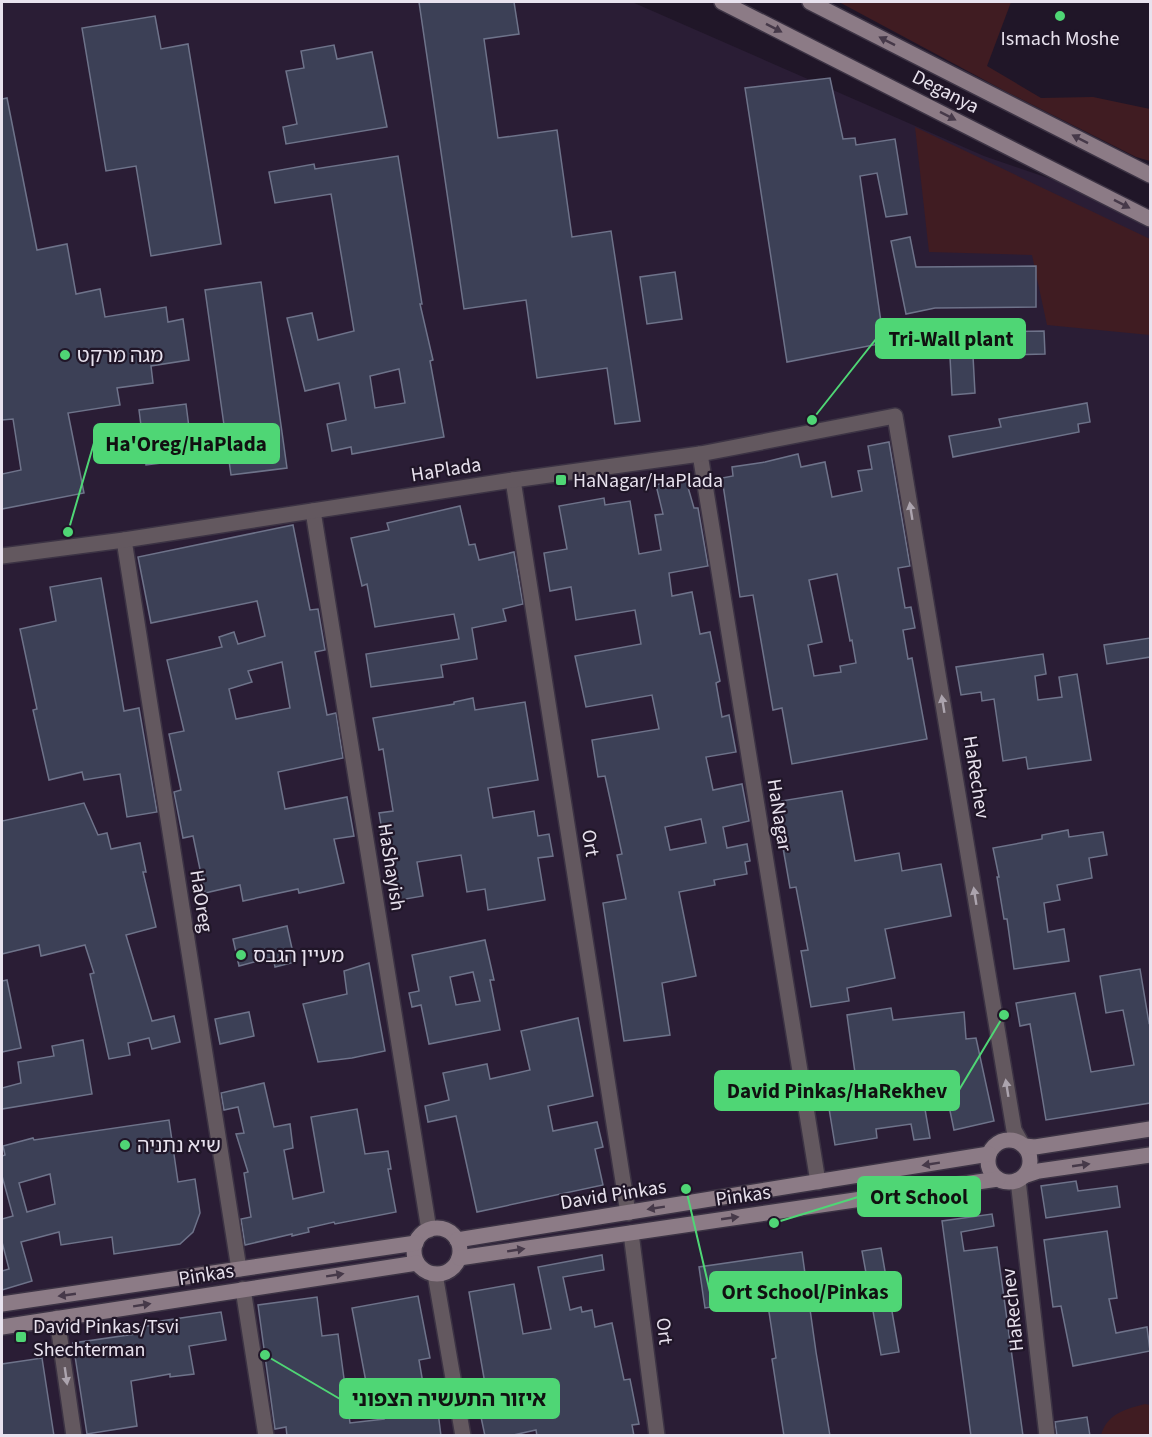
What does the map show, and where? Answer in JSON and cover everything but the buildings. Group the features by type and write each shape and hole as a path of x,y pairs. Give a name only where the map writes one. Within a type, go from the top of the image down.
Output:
{"street":[{"name":"Deganya","path":"722,2 1150,219"},
{"name":"Deganya","path":"810,2 1150,175"},
{"name":"HaPlada","path":"2,556 700,454 895,416"},
{"name":"HaRechev","path":"895,416 1014,1130 1023,1145"},
{"name":"HaNagar","path":"700,454 818,1182"},
{"name":"Ort","path":"513,480 628,1213"},
{"name":"HaShayish","path":"313,511 429,1230"},
{"name":"HaOreg","path":"123,540 240,1269"},
{"path":"1150,1129 1035,1148 1014,1140 1002,1141 989,1154 990,1168 998,1179 1012,1182 1039,1171 1150,1155"},
{"path":"1021,1178 1030,1164 1028,1151 1023,1145"},
{"name":"David Pinkas","path":"457,1240 989,1154"},
{"name":"HaRechev","path":"1021,1178 1047,1436"},
{"name":"Pinkas","path":"459,1258 998,1179"},
{"path":"429,1230 445,1230 457,1240 459,1258 450,1270 435,1274 422,1269 417,1263 414,1251 416,1243 429,1230"},
{"name":"Ort","path":"631,1233 657,1436"},
{"name":"Pinkas","path":"2,1305 416,1243"},
{"name":"Pinkas","path":"2,1327 417,1263"},
{"path":"435,1274 463,1436"},
{"path":"243,1289 266,1436"},
{"path":"57,1318 74,1436"}],"shaded area":[{"path":"2,2 632,2 984,156 1150,213 1150,1435 2,1436"},
{"path":"839,2 1011,2 987,66 1041,98 1093,97 1150,109 1150,161 1136,157 1003,90"},
{"path":"915,127 1150,239 1150,335 1047,325 1032,255 929,252"},
{"path":"1145,1404 1150,1405 1150,1435 1101,1435 1112,1417 1124,1410"}],"place":[{"name":"Ismach Moshe","path":"1060,16"},
{"name":"מגה מרקט","path":"65,355"},
{"name":"Tri-Wall plant","path":"812,420"},
{"name":"HaNagar/HaPlada","path":"561,480"},
{"name":"Ha'Oreg/HaPlada","path":"68,532"},
{"name":"מעיין הגבס","path":"241,955"},
{"name":"David Pinkas/HaRekhev","path":"1004,1015"},
{"name":"שיא נתניה","path":"125,1145"},
{"name":"Ort School/Pinkas","path":"686,1189"},
{"name":"Ort School","path":"774,1223"},
{"name":"David Pinkas/Tsvi Shechterman","path":"21,1337"},
{"name":"איזור התעשיה הצפוני","path":"265,1355"}]}
